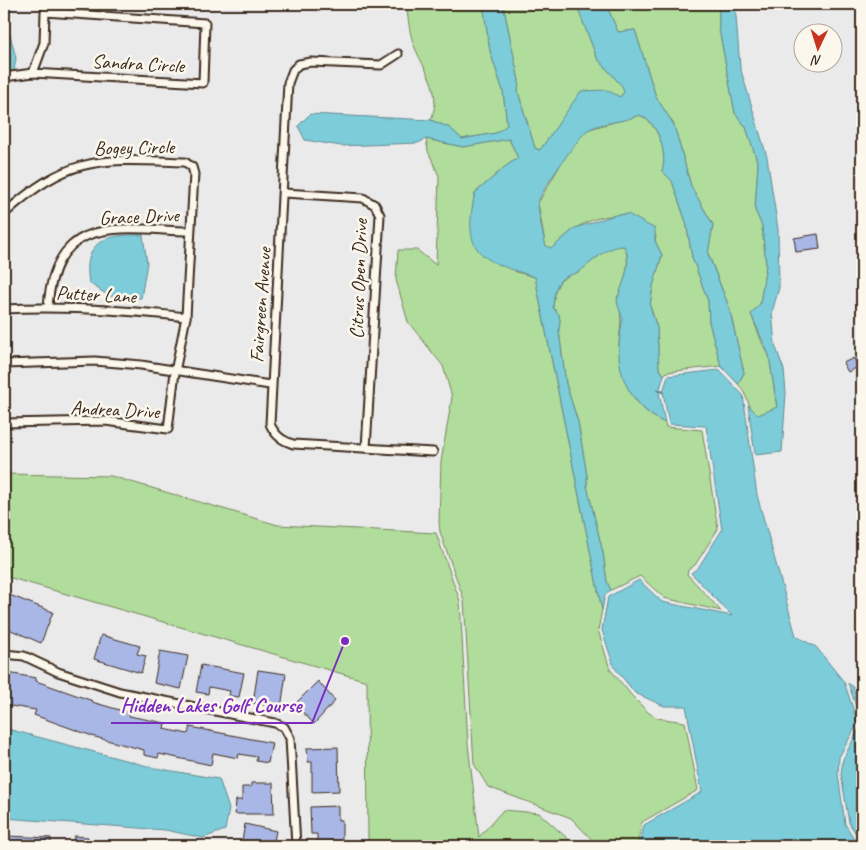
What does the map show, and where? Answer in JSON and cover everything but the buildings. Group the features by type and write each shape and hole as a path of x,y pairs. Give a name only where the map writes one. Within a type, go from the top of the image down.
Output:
{"street":[{"name":"Sandra Circle","path":"45,12 205,23 202,82 33,73 44,43 45,12"},
{"name":"Fairgreen Avenue","path":"4,364 95,361 141,365 175,372 270,385 284,194 288,83 293,70 299,64 312,62 381,66 398,54"},
{"path":"4,77 33,73"},
{"name":"Bogey Circle","path":"4,214 36,187 60,173 87,163 111,159 185,162 192,167 194,174 186,317 175,372"},
{"name":"Citrus Open Drive","path":"284,194 363,198 375,206 380,215 366,448"},
{"name":"Grace Drive","path":"48,307 50,284 59,260 76,241 88,234 112,229 190,231"},
{"name":"Putter Lane","path":"4,309 48,307 126,310 186,317"},
{"name":"Andrea Drive","path":"4,423 105,421 168,429 175,372"},
{"path":"270,385 270,424 274,433 283,441 293,444 433,452"},
{"path":"4,654 24,656 58,672 120,692 275,722 284,728 290,738 296,846"}],"green space":[{"path":"406,4 483,4 490,51 503,91 507,126 496,133 462,139 450,128 431,120 435,99 433,89 413,43"},
{"path":"503,4 576,4 597,58 622,86 624,92 620,97 612,95 562,119 540,150 535,148 518,92 519,81"},
{"path":"606,4 719,4 719,29 735,113 746,127 758,164 755,210 762,226 766,265 760,304 751,314 769,355 777,408 758,415 751,408 738,384 744,373 729,307 708,253 713,225 691,186 674,125 656,97 635,30 618,32"},
{"path":"639,115 651,124 660,139 664,156 662,171 672,181 686,222 692,257 708,301 709,322 721,366 667,372 664,375 659,368 657,328 650,306 653,286 662,255 655,241 656,236 648,227 629,217 608,216 586,223 573,230 552,248 546,247 538,203 569,150 586,130"},
{"path":"426,139 463,147 509,139 518,158 475,193 473,204 516,272 535,277 602,610 598,630 610,669 649,713 657,718 685,722 698,790 642,822 637,846 598,846 571,818 488,787 474,764 464,600 440,532 439,522 441,462 452,397 443,366 408,322 396,280 398,250 417,250 436,265 439,176 428,151"},
{"path":"624,246 627,258 624,280 617,298 621,319 620,360 626,383 637,402 654,417 665,423 666,427 702,430 718,529 687,574 721,611 664,598 640,576 611,590 607,582 603,553 587,486 578,422 566,384 559,331 560,320 553,308 555,291 560,281 578,272 608,249"},
{"path":"4,474 111,476 278,525 436,533 460,601 468,744 479,837 503,810 539,813 576,846 368,846 367,681 4,576"}],"water":[{"path":"483,4 503,4 519,81 518,92 535,148 540,150 581,91 607,90 620,97 624,92 622,86 597,58 576,4 606,4 618,32 635,30 656,97 674,125 691,186 713,225 708,254 729,307 744,373 738,384 721,366 709,322 708,301 692,257 686,222 672,181 662,171 664,156 656,131 646,118 639,115 588,130 561,164 540,196 538,202 546,246 552,248 575,228 615,215 628,214 655,229 655,241 662,255 653,286 650,306 657,328 659,368 664,375 659,392 665,423 645,410 637,401 630,392 621,370 619,346 622,319 617,300 628,258 624,246 606,251 580,271 562,279 558,284 555,294 553,308 559,314 559,331 566,384 578,422 587,486 603,553 607,582 611,590 605,595 602,610 535,277 489,260 474,243 471,230 471,214 475,193 518,158 509,139 463,147 426,139 418,143 341,146 305,140 298,126 310,114 431,120 450,128 462,139 496,133 507,125 503,91 490,51"},
{"path":"719,4 735,4 740,67 767,157 778,229 779,288 772,312 775,345 784,370 786,393 782,452 755,455 748,405 758,415 777,407 769,355 751,314 760,304 766,265 762,226 755,210 758,164 746,127 735,113 719,29"},
{"path":"4,11 16,58 14,71 4,72"},
{"path":"143,235 147,263 141,298 109,296 89,283 89,257 93,249 100,242 118,236"},
{"path":"719,370 743,395 757,495 796,636 816,647 844,682 858,723 839,757 838,774 845,824 859,846 640,846 644,825 702,792 686,706 664,706 635,693 614,667 602,630 608,597 639,580 662,602 732,616 691,573 698,568 722,530 706,426 669,424 663,392 668,376"},
{"path":"848,683 853,687 862,715 862,723"},
{"path":"862,723 862,757 858,783 862,808 862,843 849,823 841,774 843,759"},
{"path":"4,728 155,768 219,779 229,809 225,830 203,838 165,830 4,818"}],"waterway":[{"path":"657,390 663,392"}],"place":[{"name":"Hidden Lakes Golf Course","path":"345,641"}]}
